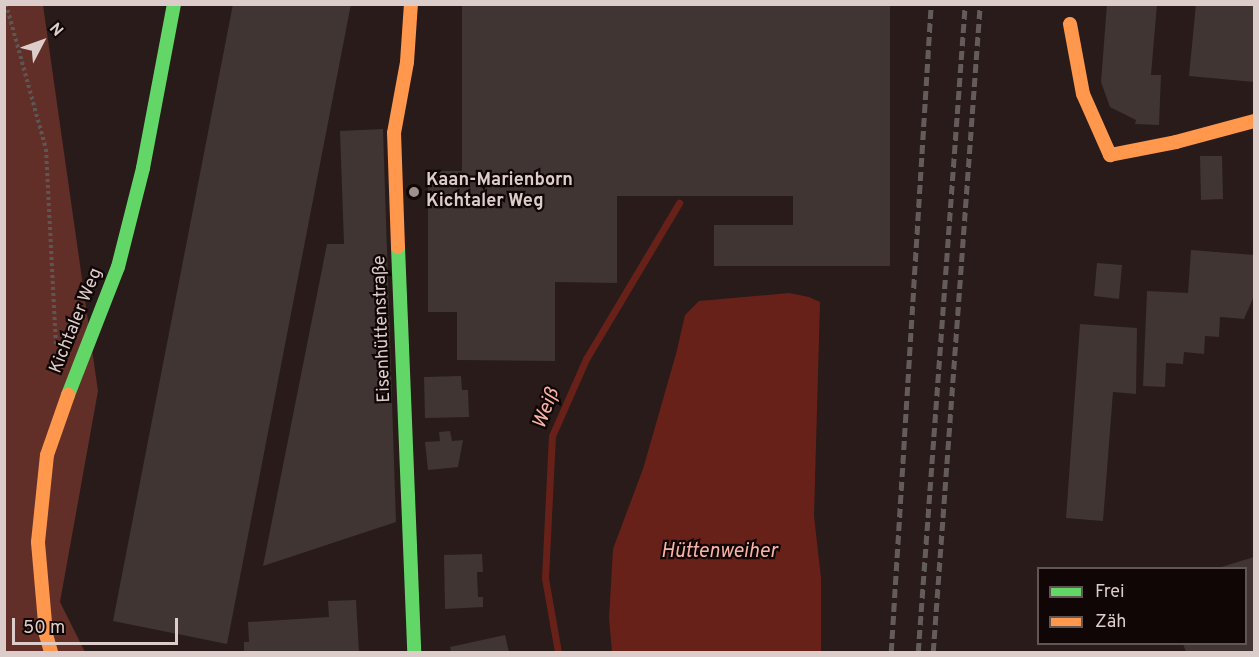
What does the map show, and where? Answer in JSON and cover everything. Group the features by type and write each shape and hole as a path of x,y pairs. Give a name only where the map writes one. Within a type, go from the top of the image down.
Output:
{"street":[{"name":"Kichtaler Weg","path":"51,652 46,634 38,542 47,455 60,414 118,267 142,168 174,4"},
{"name":"Eisenhüttenstraße","path":"411,4 407,62 394,133 414,652"},
{"path":"1070,24 1083,94 1110,155 1176,142 1254,121"}],"path":[{"path":"6,4 46,149 57,356"}],"shaded area":[{"path":"4,5 43,5 98,391 60,602 85,652 5,652"}],"water":[{"name":"Hüttenweiher","path":"789,293 820,302 814,516 821,578 821,652 612,652 609,618 613,549 643,469 685,315 699,301"}],"building":[{"path":"233,4 351,4 227,644 113,621"},
{"path":"462,4 890,4 890,266 714,266 714,225 793,225 793,196 617,196 617,283 555,282 555,361 457,360 457,312 428,312 428,171 462,171"},
{"path":"1107,4 1157,4 1151,75 1161,75 1159,125 1135,124 1136,120 1110,107 1101,82"},
{"path":"1196,4 1254,4 1254,82 1189,76"},
{"path":"383,129 396,522 263,566 327,244 344,244 340,131"},
{"path":"1200,156 1222,156 1223,199 1201,200"},
{"path":"1191,250 1254,255 1254,296 1244,319 1220,317 1219,337 1205,336 1204,354 1184,352 1183,364 1166,363 1165,387 1143,386 1147,291 1188,293"},
{"path":"1097,263 1122,265 1119,299 1094,296"},
{"path":"1080,324 1137,328 1136,394 1113,392 1103,521 1066,518"},
{"path":"461,376 462,390 468,390 469,417 425,418 424,377"},
{"path":"450,431 452,441 463,440 458,467 428,470 425,442 440,441 439,432"},
{"path":"482,554 483,572 477,572 478,597 483,597 483,607 445,609 444,555"},
{"path":"1254,557 1254,652 1186,652 1183,645 1247,645 1247,567 1221,567"},
{"path":"356,600 359,652 244,652 244,642 249,642 248,622 329,617 328,601"},
{"path":"505,635 509,652 451,652 450,647"}],"waterway":[{"name":"Weiß","path":"558,652 545,578 552,436 586,359 679,203"}],"railway":[{"path":"891,652 931,4"},
{"path":"918,652 965,4"},
{"path":"933,652 980,4"}],"traffic: fast":[{"path":"68,395 118,267 143,168 174,4"},
{"path":"398,247 414,652"}],"traffic: slow":[{"path":"398,247 394,133 407,62 411,4"},
{"path":"1070,24 1083,94 1110,155 1176,142 1254,121"},
{"path":"51,652 46,634 38,542 47,455 68,395"}],"place":[{"name":"Kaan-Marienborn Kichtaler Weg","path":"414,192"}]}
